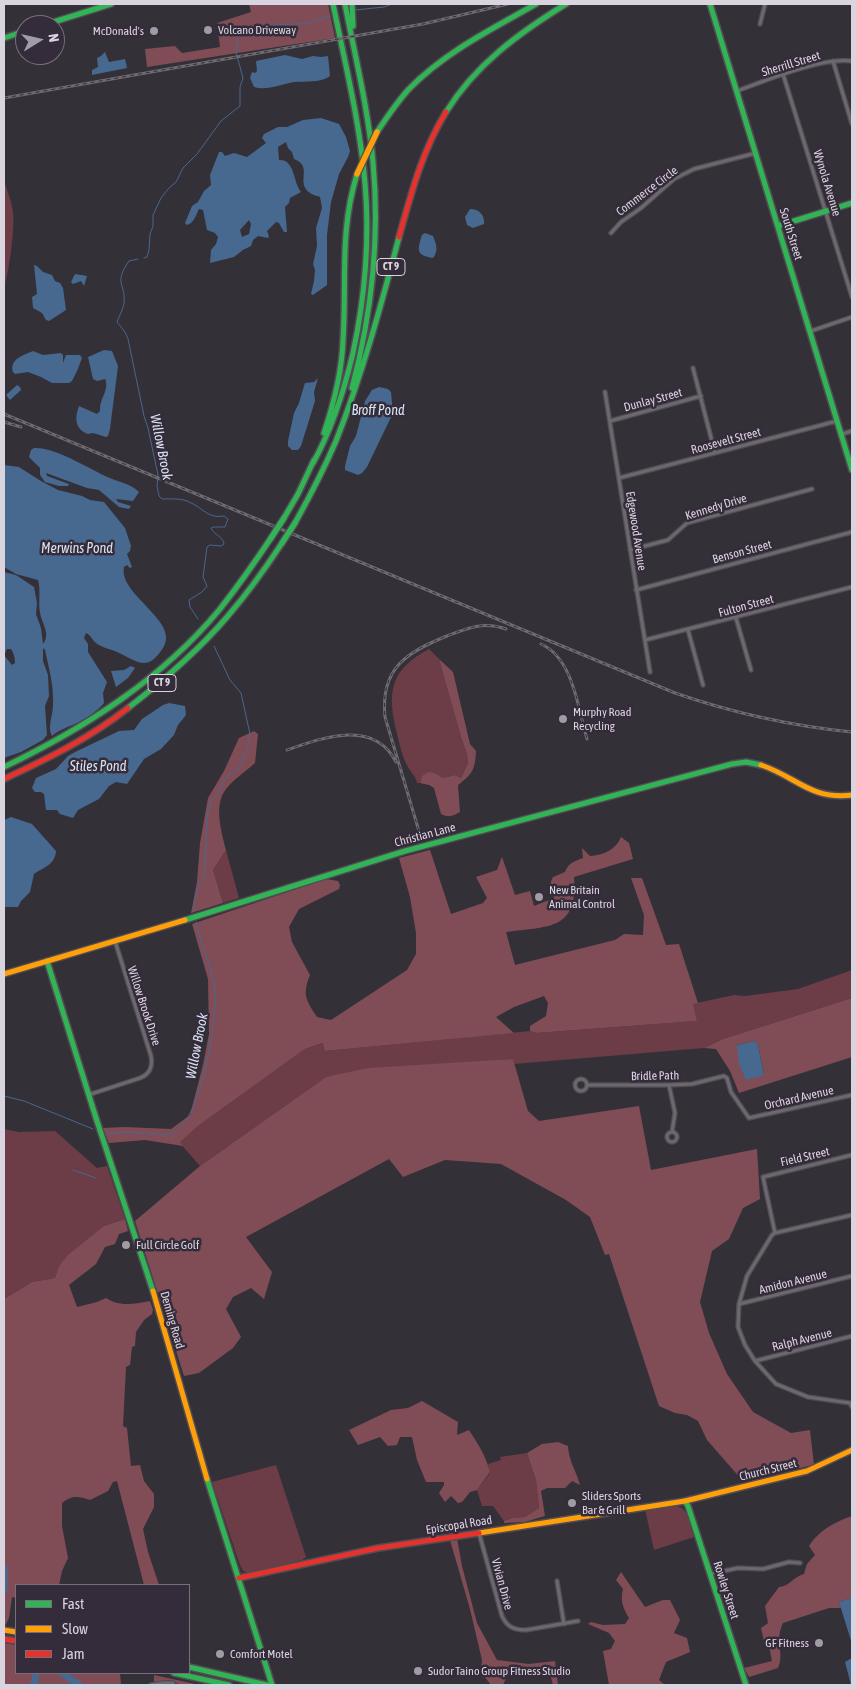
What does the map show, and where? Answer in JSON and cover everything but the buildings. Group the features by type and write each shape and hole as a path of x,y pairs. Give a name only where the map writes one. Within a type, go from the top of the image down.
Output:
{"main road":[{"path":"65,18 110,4"},
{"path":"313,463 332,423 349,370 361,306 366,252 366,198 361,148 333,4"},
{"path":"345,4 371,145 376,192 374,268 367,321 346,414"},
{"path":"352,4 353,46"},
{"name":"CT 9","path":"4,767 78,729 153,675 182,649 220,609 252,567 298,494 313,463 332,410 341,364 344,322 344,234 348,203 367,149 400,98 418,79 457,49 536,4"},
{"name":"CT 9","path":"4,779 46,760 90,735 129,709 163,682 201,646 228,617 259,578 295,523 323,470 346,414 363,366 417,175 439,122 462,88 490,56 524,29 566,4"},
{"name":"South Street","path":"710,4 852,470"},
{"path":"778,226 852,203"},
{"name":"Christian Lane","path":"4,974 264,896 405,851 741,762 762,764 824,795 852,795"},
{"name":"Deming Road","path":"47,961 88,1095 154,1293 206,1476 272,1685"},
{"name":"Church Street","path":"685,1500 807,1471 852,1450"},
{"name":"Episcopal Road","path":"239,1578 378,1548 685,1500"},
{"name":"Rowley Street","path":"685,1500 746,1685"},
{"path":"190,1667 267,1685"},
{"path":"179,1674 229,1685"}],"street":[{"path":"760,24 765,4"},
{"name":"Sherrill Street","path":"736,90 784,74 833,61 852,61"},
{"path":"833,61 852,124"},
{"name":"Wynola Avenue","path":"784,74 852,297"},
{"name":"Commerce Circle","path":"611,233 620,222 641,208 674,179 694,168 756,153"},
{"path":"811,331 852,317"},
{"path":"693,368 715,453"},
{"name":"Edgewood Avenue","path":"605,392 650,672"},
{"name":"Dunlay Street","path":"610,420 701,396"},
{"name":"Roosevelt Street","path":"619,478 838,421"},
{"path":"842,434 852,431"},
{"name":"Kennedy Drive","path":"630,550 668,540 687,523 812,489"},
{"name":"Benson Street","path":"636,590 852,532"},
{"name":"Fulton Street","path":"645,640 852,587"},
{"path":"736,618 751,670"},
{"path":"688,630 703,685"},
{"name":"Willow Brook Drive","path":"88,1095 144,1076 152,1065 151,1056 114,940"},
{"name":"Bridle Path","path":"587,1085 692,1084 722,1076 727,1078 731,1092 749,1118"},
{"path":"669,1085 675,1113 672,1132"},
{"name":"Orchard Avenue","path":"749,1118 852,1095"},
{"name":"Field Street","path":"775,1233 763,1177 852,1155"},
{"path":"852,1215 772,1235 747,1276 739,1304 738,1327 745,1346 755,1361 776,1384 808,1397 850,1403 852,1407"},
{"name":"Amidon Avenue","path":"739,1304 852,1276"},
{"name":"Ralph Avenue","path":"755,1361 852,1336"},
{"name":"Vivian Drive","path":"479,1533 504,1622 508,1626 519,1630 578,1621"},
{"path":"710,1574 738,1568 763,1569 789,1562 800,1563"},
{"path":"557,1581 564,1624"},
{"path":"151,1685 173,1683"}],"shaded area":[{"path":"249,4 328,4 335,38 147,67 145,49 175,46 182,53 220,47 217,23 251,12"},
{"path":"4,180 12,205 13,219 10,261 4,286"},
{"path":"429,649 439,659 468,763 461,778 455,775 443,778 439,776 422,776 420,783 417,783 401,751 394,719 392,695 394,684 406,665"},
{"path":"439,659 453,672 470,744 476,751 472,771 458,785 460,812 449,816 441,814 434,788 420,783 422,776 429,772 443,778 455,775 461,778 468,763"},
{"path":"254,731 258,734 255,763 234,780 221,798 219,813 226,850 213,870 223,903 191,913 208,798 224,771 239,738"},
{"path":"621,837 629,843 633,859 574,877 574,895 571,908 566,917 547,926 506,932 515,965 615,940 624,934 643,935 644,915 631,878 642,878 666,945 679,944 698,1003 693,1004 697,1021 536,1033 530,1031 530,1026 546,1016 548,1003 544,996 514,1007 496,1017 514,1033 325,1051 323,1043 305,1049 198,1126 180,1142 183,1146 145,1140 109,1143 103,1128 171,1129 190,1115 209,1034 208,979 192,924 326,879 338,881 339,889 299,909 289,927 292,942 310,975 306,988 308,1002 317,1017 331,1020 407,970 416,954 416,933 410,897 399,858 430,850 451,914 483,903 487,898 476,877 497,870 502,857 515,895 530,891 534,906 554,898 550,884 553,877 565,872 570,864 583,858 582,848 590,856 600,854 616,845"},
{"path":"226,850 239,898 223,903 213,870"},
{"path":"852,970 852,998 723,1039 704,1048 514,1064 513,1059 326,1077 200,1166 179,1142 198,1126 305,1049 324,1043 326,1051 530,1031 536,1033 697,1021 692,1004 734,995 745,996 798,989"},
{"path":"852,998 852,1057 739,1093 730,1071 716,1049 704,1048 723,1039","holes":["755,1041 758,1045 764,1074 737,1045"]},
{"path":"513,1059 528,1111 539,1121 639,1106 651,1170 757,1149 760,1199 743,1208 729,1239 712,1251 700,1302 709,1333 727,1374 753,1412 791,1433 810,1430 814,1465 742,1480 707,1440 698,1421 687,1415 675,1413 659,1406 609,1254 605,1255 590,1217 566,1200 501,1164 445,1160 403,1177 389,1159 246,1237 272,1272 264,1299 251,1288 233,1297 226,1309 241,1337 233,1348 199,1373 184,1376 135,1221 200,1166 326,1077 368,1068"},
{"path":"4,1129 19,1132 55,1131 97,1168 107,1166 125,1219 104,1226 59,1266 55,1278 32,1282 4,1299"},
{"path":"125,1219 128,1231 119,1234 115,1244 105,1247 96,1264 69,1285 77,1307 106,1298 122,1304 150,1301 153,1310 152,1314 144,1320 136,1332 135,1346 132,1347 130,1365 126,1367 123,1426 127,1428 131,1466 140,1465 144,1481 154,1494 154,1507 143,1529 159,1584 144,1584 117,1481 113,1482 108,1491 90,1500 75,1497 62,1503 62,1526 68,1558 62,1571 59,1584 15,1584 15,1598 12,1597 9,1618 4,1628 4,1299 32,1282 55,1278 59,1266 68,1255 104,1226"},
{"path":"422,1401 458,1422 457,1435 469,1430 479,1445 486,1461 490,1472 477,1490 470,1492 462,1502 458,1503 451,1496 445,1502 439,1493 444,1482 426,1482 417,1460 412,1437 400,1437 397,1445 388,1446 380,1437 358,1445 349,1430 391,1410 408,1408"},
{"path":"558,1442 568,1446 580,1485 572,1481 565,1488 547,1488 541,1491 545,1516 525,1522 504,1523 504,1521 513,1518 525,1517 539,1508 536,1480 527,1453 542,1444"},
{"path":"527,1453 536,1480 539,1508 525,1517 504,1521 493,1506 482,1506 477,1490 490,1473 488,1464 501,1460 500,1457"},
{"path":"276,1465 306,1557 302,1560 248,1573 243,1571 240,1565 212,1482"},
{"path":"677,1506 687,1514 694,1537 654,1550 645,1509"},
{"path":"852,1516 851,1598 839,1602 841,1608 829,1608 783,1623 779,1636 780,1662 778,1668 749,1677 744,1668 772,1661 768,1641 764,1641 761,1628 768,1623 765,1606 779,1587 783,1587 804,1574 807,1564 815,1555 809,1546 813,1540 834,1524"},
{"path":"457,1538 462,1566 477,1623 497,1660 529,1664 555,1661 558,1685 553,1685 550,1674 536,1672 530,1675 507,1676 503,1685 491,1685 481,1672 482,1660 470,1609 450,1540"},
{"path":"621,1572 645,1607 663,1600 670,1600 680,1620 674,1633 687,1638 690,1652 666,1662 659,1680 665,1685 609,1685 603,1651 611,1649 615,1641 609,1633 588,1624 591,1622 603,1625 625,1624 629,1618 623,1604 623,1589 616,1580"},
{"path":"4,1643 15,1645 15,1674 120,1674 121,1685 4,1685"},
{"path":"154,1675 200,1685 180,1685 170,1680 154,1682"}],"water":[{"path":"105,52 109,62 125,59 127,68 92,75 92,70 98,67 97,58"},
{"path":"285,55 302,59 313,56 328,56 330,76 318,81 294,82 269,88 254,87 250,78 252,72 255,73 257,71 256,61"},
{"path":"321,118 339,124 346,137 350,151 339,174 331,202 327,235 327,285 313,295 311,294 315,270 313,264 317,246 316,228 322,208 320,197 306,189 303,167 294,159 286,142 278,147 279,160 288,163 291,167 301,192 290,198 289,203 285,207 287,232 284,232 279,223 276,222 267,231 268,238 258,236 253,240 251,246 234,257 210,263 211,250 216,244 218,237 215,233 207,230 203,210 199,209 189,224 185,223 192,206 198,202 204,191 211,185 210,175 219,152 222,152 225,156 234,153 247,157 266,143 262,138 264,134 278,127 287,127 303,120","holes":["249,220 251,224 249,234 242,237 240,230"]},
{"path":"470,209 481,213 484,224 473,228 467,225 465,217"},
{"path":"425,233 433,236 435,241 436,250 433,258 421,254 419,251 422,235"},
{"path":"34,265 43,272 52,275 55,281 60,283 63,288 66,310 49,321 46,320 42,313 33,308 32,297 37,294"},
{"path":"75,274 87,276 84,286 81,281 73,284 71,282"},
{"path":"104,350 112,351 118,366 110,429 106,437 83,432 78,426 76,418 79,406 97,414 100,411 106,389 106,381 105,379 97,381 93,379 88,357"},
{"path":"33,351 43,355 61,353 63,355 63,363 66,355 80,355 82,358 72,381 69,383 52,383 28,372 15,374 12,368 15,361"},
{"path":"318,378 314,392 315,401 301,446 298,450 292,450 288,446 288,441 294,413 305,383 314,382"},
{"path":"17,385 21,390 10,400 6,395"},
{"name":"Broff Pond","path":"379,387 388,389 391,392 393,413 367,467 358,475 345,470 345,466 350,446 356,436 365,401 372,390"},
{"path":"34,448 60,454 107,477 132,486 139,492 133,501 116,499 118,502 131,506 129,509 119,507 99,490 87,488 46,473 47,476 69,484 68,486 59,486 45,482 40,475 40,468 29,457 31,450"},
{"name":"Merwins Pond","path":"4,465 19,467 58,490 90,500 104,502 125,528 131,546 127,554 132,567 130,568 127,565 124,567 125,577 130,588 157,618 164,628 166,638 163,648 157,656 147,663 142,663 101,646 86,633 84,638 88,644 88,652 107,682 103,693 104,703 79,722 52,736 50,729 53,691 43,648 43,661 48,675 49,696 45,706 47,735 43,740 21,752 4,758 4,655 4,572 16,575 34,587 37,603 36,614 41,628 43,644 46,636 40,613 38,580 16,574 4,567","holes":["7,649 11,649 14,654 15,663 12,665 4,655"]},
{"path":"131,666 135,668 128,678 116,687 111,671 124,670"},
{"name":"Stiles Pond","path":"169,703 185,706 186,715 178,725 174,735 161,749 144,759 127,784 116,782 109,786 99,799 78,810 73,818 60,814 57,810 46,810 44,794 35,792 32,788 36,778 56,769 68,756 75,752 119,731 134,730 142,719"},
{"path":"11,817 32,824 56,851 54,860 34,874 30,892 18,907 4,907 4,820"},
{"path":"755,1041 758,1045 764,1075 746,1080 739,1064 737,1045"},
{"path":"852,1593 852,1644 839,1602 851,1598"},
{"path":"852,1658 852,1685 851,1685 845,1662"}],"waterway":[{"name":"Willow Brook","path":"355,10 384,7 392,4"},
{"name":"Willow Brook","path":"144,258 147,257 149,250 153,215 161,198 176,182 183,168 197,154 221,121 240,106 240,87 243,78 236,52 238,38 253,29 313,22 330,16"},
{"name":"Willow Brook","path":"138,259 129,261 122,274 121,283 124,303 117,322 128,339 158,475 157,486 159,496 162,499 186,501 213,516 224,516 228,519 225,527 211,528 222,539 224,544 207,547 203,577 207,586 202,592 189,600 190,607 198,619"},
{"name":"Willow Brook","path":"194,911 197,889 203,880 205,869 207,816 211,801 219,793 222,784 229,774 238,769 248,747 250,734 241,693 230,680 214,646"},
{"name":"Willow Brook","path":"108,1133 170,1134 183,1125 192,1109 200,1088 211,1041 215,998 214,984 196,922"},
{"name":"Willow Brook","path":"4,1096 24,1101 93,1129"},
{"path":"73,1170 96,1178"},
{"path":"4,1568 4,1590"},
{"path":"34,1685 36,1674"},
{"path":"63,1674 79,1685"}],"railway":[{"path":"4,98 423,24 508,4"},
{"path":"4,414 675,693 762,718 852,732"},
{"path":"4,422 21,427"},
{"path":"421,838 385,717 387,686 399,664 408,656 433,642 476,626 506,629"},
{"path":"541,644 552,651 567,672 573,685 587,739"},
{"path":"287,750 331,737 361,736 375,740 386,748 396,762"}],"traffic: fast":[{"path":"65,18 111,4"},
{"path":"313,463 332,423 353,353 361,311 367,247 365,183 360,138 333,4"},
{"path":"345,4 365,102 375,191 373,276 365,332 352,388"},
{"path":"352,4 353,26"},
{"path":"377,132 396,104 423,76 453,52 536,4"},
{"path":"446,112 485,64 515,38 566,4"},
{"path":"710,4 852,470"},
{"path":"4,38 15,34"},
{"path":"324,433 334,399 341,364 346,237 351,196 357,174"},
{"path":"778,226 852,203"},
{"path":"295,523 336,441 370,340 399,237"},
{"path":"284,518 314,460"},
{"path":"271,538 284,518"},
{"path":"282,543 295,523"},
{"path":"4,767 64,736 121,700 173,658 220,609 271,538"},
{"path":"128,708 179,666 216,630 249,590 282,543"},
{"path":"185,920 405,851 732,764 746,762 761,765"},
{"path":"47,961 153,1291"},
{"path":"207,1479 272,1685"},
{"path":"685,1501 746,1685"},
{"path":"190,1667 267,1685"},
{"path":"179,1674 229,1685"}],"traffic: slow":[{"path":"357,174 377,132"},
{"path":"761,765 814,791 838,796 852,795"},
{"path":"4,974 185,920"},
{"path":"153,1291 207,1479"},
{"path":"479,1533 685,1501 807,1471 852,1450"},
{"path":"4,1630 15,1632"}],"traffic: jam":[{"path":"399,237 424,157 446,112"},
{"path":"4,779 52,756 114,719 128,708"},
{"path":"239,1578 378,1548 479,1533"},
{"path":"4,1639 15,1641"}],"place":[{"name":"Volcano Driveway","path":"208,30"},
{"name":"McDonald's","path":"154,31"},
{"name":"Murphy Road Recycling","path":"563,719"},
{"name":"New Britain Animal Control","path":"539,897"},
{"name":"Full Circle Golf","path":"126,1245"},
{"name":"Sliders Sports Bar & Grill","path":"572,1503"},
{"name":"GF Fitness","path":"819,1643"},
{"name":"Comfort Motel","path":"220,1654"},
{"name":"Sudor Taino Group Fitness Studio","path":"418,1671"}]}
